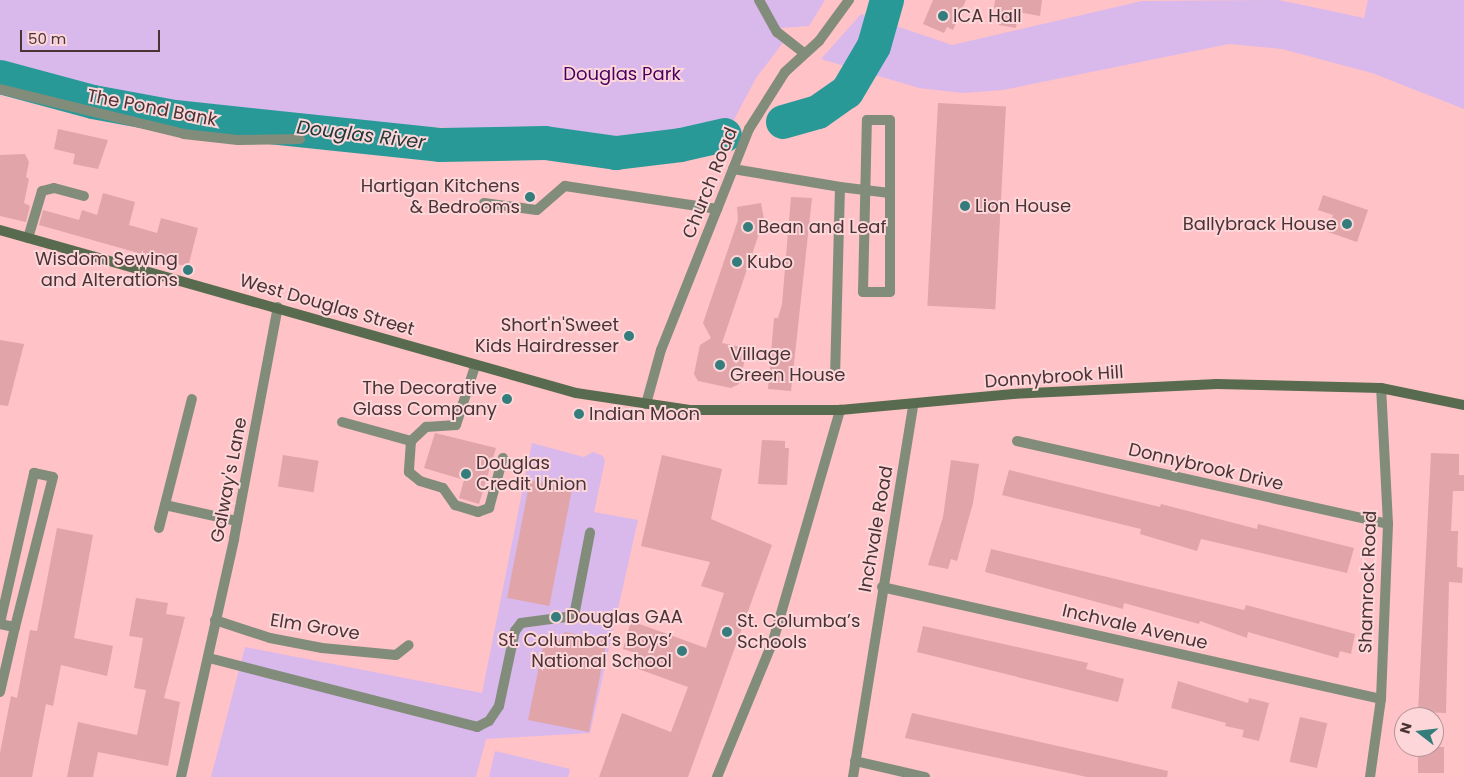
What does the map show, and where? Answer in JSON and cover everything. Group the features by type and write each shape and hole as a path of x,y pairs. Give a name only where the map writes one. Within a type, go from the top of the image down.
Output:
{"main road":[{"name":"West Douglas Street","path":"0,230 278,307 475,366 576,392 646,404"},
{"name":"Donnybrook Hill","path":"646,404 763,413 913,406 1013,394 1217,384 1381,388 1464,405"}],"street":[{"path":"759,0 776,32 804,53"},
{"name":"Church Road","path":"646,404 661,350 733,169 760,107 785,72 819,41 849,0"},
{"name":"The Pond Bank","path":"0,89 184,134 238,140 300,139"},
{"path":"867,120 890,120 890,193 890,292 863,292 867,120"},
{"path":"733,169 864,191 890,193"},
{"path":"484,203 537,210 565,186 717,209"},
{"path":"834,376 840,187"},
{"path":"28,238 42,191 54,188 84,196"},
{"name":"Galway's Lane","path":"180,777 238,521 278,307"},
{"path":"475,366 456,425 426,427 411,440 409,472 420,481 443,488 455,506 478,512 489,508 503,458"},
{"name":"Shamrock Road","path":"1370,777 1381,699 1388,524 1381,388"},
{"path":"159,528 192,399"},
{"name":"Inchvale Road","path":"853,777 882,587 913,406"},
{"path":"717,777 773,641 840,410"},
{"path":"342,422 411,440"},
{"name":"Donnybrook Drive","path":"1017,441 1388,524"},
{"path":"0,692 53,478 34,474 0,624 15,627"},
{"path":"164,505 238,521"},
{"path":"208,658 477,727 489,721 498,706 516,631 521,623 574,616 590,533"},
{"name":"Inchvale Avenue","path":"882,587 1381,699"},
{"name":"Elm Grove","path":"216,620 270,638 322,648 396,654 409,645"},
{"path":"855,761 925,777"}],"green space":[{"name":"Douglas Park","path":"0,0 825,0 809,26 781,28 782,44 756,78 728,131 627,150 479,129 175,117 0,86"},
{"path":"1279,0 1364,18 1368,0 1464,0 1464,109 1372,73 1282,49 1229,44 1003,90 963,93 919,88 821,59 861,14 952,45 1142,1"},
{"name":"Douglas GAA","path":"532,443 584,457 593,452 603,456 605,461 594,512 638,520 590,733 486,739 476,777 211,777 245,647 482,693"},
{"path":"495,751 570,769 568,777 489,777"}],"building":[{"name":"ICA Hall","path":"933,0 966,0 953,30 947,27 944,33 923,24"},
{"path":"995,0 1042,0 1040,16 1018,12 1016,28 999,25 1001,9 994,8"},
{"name":"Lion House","path":"938,103 1006,107 995,309 927,306"},
{"path":"58,129 108,140 98,169 73,164 75,154 54,149"},
{"path":"25,154 29,162 26,177 29,179 24,203 30,206 26,222 0,216 0,155"},
{"path":"103,193 135,202 129,225 157,233 161,218 198,228 188,267 39,225 43,210 79,220 82,210 97,215"},
{"name":"Ballybrack House","path":"1323,195 1368,210 1357,242 1328,232 1333,215 1318,210"},
{"path":"791,197 812,198 791,391 768,389 774,318 778,318 782,304"},
{"path":"761,203 764,219 722,343 741,347 746,355 739,384 731,388 698,381 694,374 700,345 711,338 703,323 738,220 737,207"},
{"path":"0,340 24,344 8,406 0,405"},
{"name":"Douglas Credit Union","path":"435,433 496,448 479,504 459,498 464,480 424,468"},
{"path":"762,440 785,441 785,448 789,448 787,485 758,484"},
{"path":"1431,453 1459,454 1459,475 1464,475 1464,491 1453,491 1451,531 1458,531 1457,567 1463,568 1462,583 1449,582 1446,713 1444,713 1444,707 1418,707"},
{"path":"283,455 319,461 314,492 278,487"},
{"name":"St. Columba’s Boys’ National School","path":"662,455 722,469 711,519 772,545 688,777 599,777 622,713 671,732 688,687 630,666 635,653 623,649 631,621 706,648 724,593 701,586 710,562 641,546"},
{"path":"951,460 979,464 973,503 957,561 951,559 948,569 928,565 943,517"},
{"path":"1009,470 1160,507 1161,504 1257,529 1258,524 1354,548 1347,573 1201,539 1197,551 1140,534 1141,529 1002,495"},
{"path":"530,480 572,488 549,606 507,598"},
{"path":"57,528 93,535 74,638 113,646 107,676 61,665 53,706 46,704 32,777 0,777 0,753 11,696 17,698 30,630 37,631"},
{"path":"991,549 1244,610 1246,605 1355,634 1351,654 1340,651 1338,658 1248,632 1247,638 1200,621 1199,624 1124,603 1123,609 985,572"},
{"path":"136,598 168,603 166,614 185,617 164,698 180,702 168,766 98,752 93,777 67,777 78,722 137,735 146,690 134,688 143,638 129,636"},
{"path":"923,626 1088,663 1086,669 1124,679 1118,702 917,652"},
{"path":"564,632 607,640 589,732 528,720 545,637 563,640"},
{"path":"1178,681 1248,703 1249,698 1269,703 1259,741 1242,737 1244,730 1225,726 1226,723 1171,708"},
{"path":"912,713 1168,771 1167,777 1087,777 905,738"},
{"path":"1300,717 1327,723 1317,768 1290,762"},
{"path":"1418,757 1444,757 1444,773 1418,773"}],"waterway":[{"name":"Douglas River","path":"783,122 818,112 847,92 874,46 887,0"},
{"name":"Douglas River","path":"0,77 93,102 175,117 440,145 545,143 616,153 681,145 725,135"}],"place":[{"name":"ICA Hall","path":"943,16"},
{"name":"Hartigan Kitchens & Bedrooms","path":"530,197"},
{"name":"Lion House","path":"965,206"},
{"name":"Ballybrack House","path":"1347,224"},
{"name":"Bean and Leaf","path":"748,227"},
{"name":"Kubo","path":"737,262"},
{"name":"Wisdom Sewing and Alterations","path":"188,270"},
{"name":"Short'n'Sweet Kids Hairdresser","path":"629,336"},
{"name":"Village Green House","path":"720,365"},
{"name":"The Decorative Glass Company","path":"507,399"},
{"name":"Indian Moon","path":"579,414"},
{"name":"Douglas Credit Union","path":"466,474"},
{"name":"Douglas GAA","path":"556,617"},
{"name":"St. Columba’s Schools","path":"727,632"},
{"name":"St. Columba’s Boys’ National School","path":"682,651"}]}
